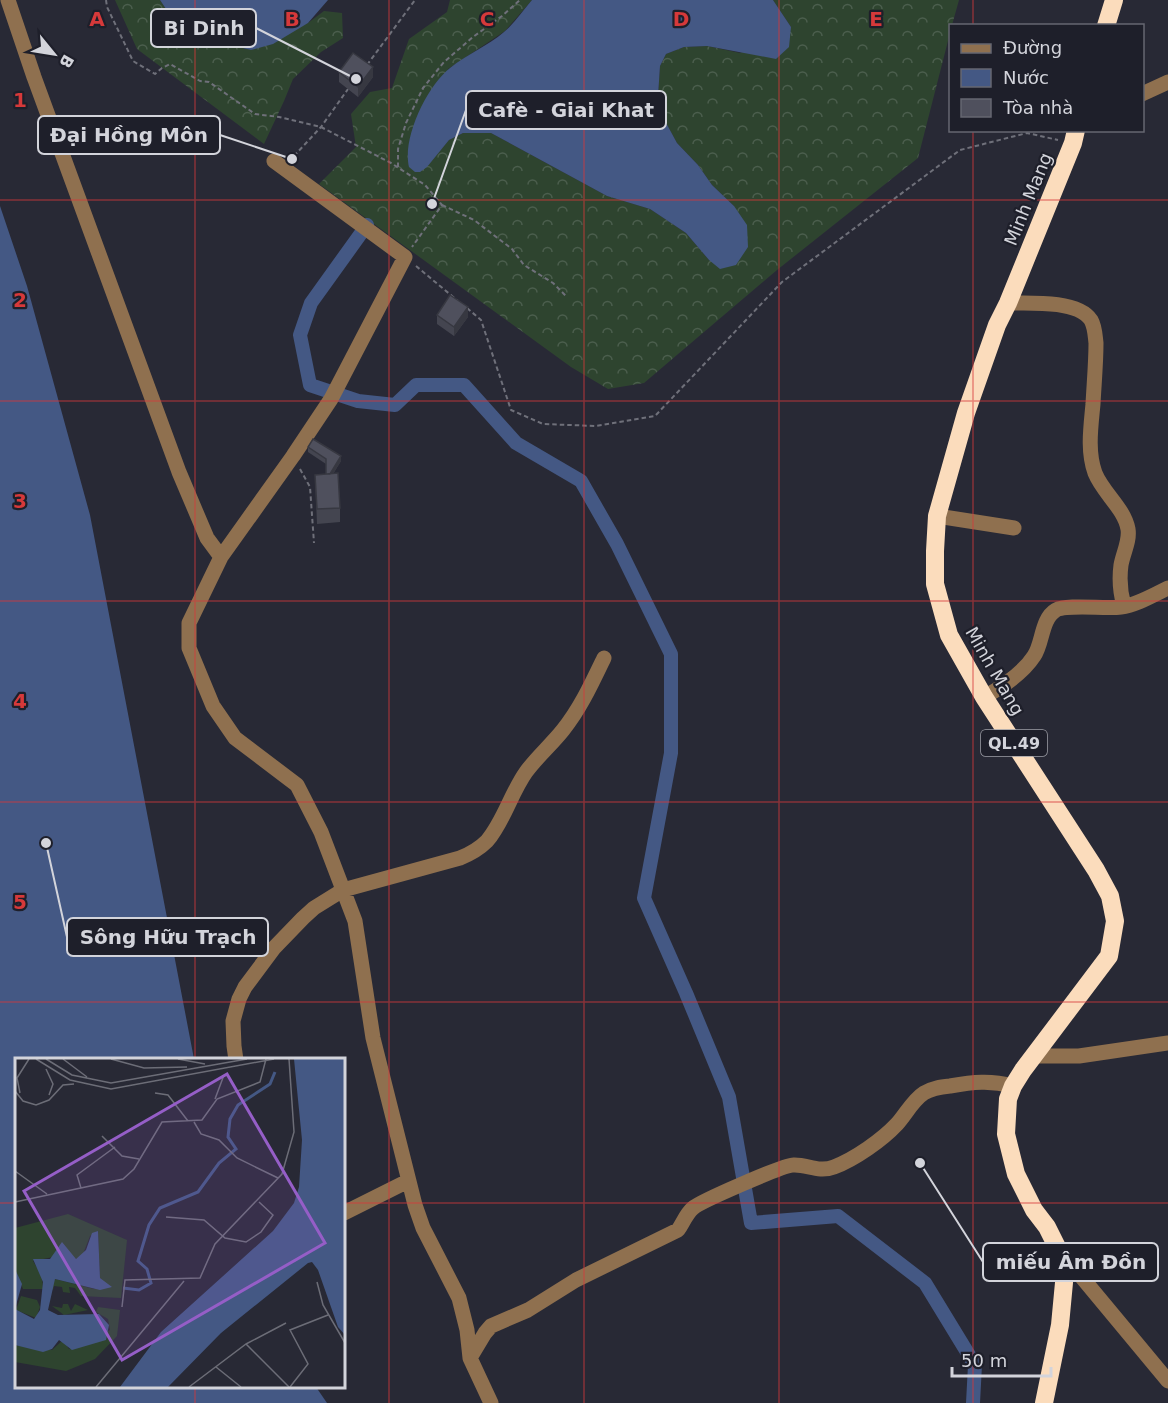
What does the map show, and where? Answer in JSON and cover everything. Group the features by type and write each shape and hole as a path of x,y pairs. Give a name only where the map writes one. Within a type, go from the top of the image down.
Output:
{"highway":[{"path":"1107,24 1114,0"},
{"name":"Minh Mang","path":"1044,1403 1059,1325 1065,1272 1058,1249 1047,1227 1034,1210 1016,1174 1006,1134 1008,1099 1013,1086 1033,1056 1109,956 1115,921 1110,896 1096,870 984,697 949,635 935,584 935,550 937,516 966,413 997,325 1075,137"}],"street":[{"path":"8,0 179,472 207,538 221,557"},
{"path":"1144,94 1168,82"},
{"path":"274,161 405,257 334,392 293,456 221,557 189,623 189,648 213,706 235,738 297,785 321,832 355,921 373,1038 408,1181 423,1228 459,1298 470,1358 490,1403"},
{"path":"1008,303 1066,307 1086,314 1092,321 1096,343 1092,458 1098,479 1124,518 1128,528 1120,578 1120,592 1124,606"},
{"path":"937,516 1014,528"},
{"path":"984,697 1009,681 1034,657 1053,612 1064,608 1124,606 1168,588"},
{"path":"236,1058 233,1021 238,999 274,948 315,908 343,890 460,858 488,840 525,773 564,729 587,694 604,658"},
{"path":"1033,1056 1080,1056 1168,1043"},
{"path":"470,1358 491,1326 528,1310 576,1280 678,1230 687,1215 699,1203 792,1165 819,1169 831,1168 846,1162 897,1125 917,1099 936,1088 983,1082 1013,1086"},
{"path":"345,1212 408,1181"},
{"path":"1058,1249 1168,1381"}],"path":[{"path":"106,0 107,7 133,62 155,74 170,64 200,81 209,82 255,114 321,127 391,163 425,185 442,206 474,220 512,249 524,265 553,283 566,296"},
{"path":"363,70 414,0"},
{"path":"398,167 398,149 403,132 423,88 451,56 520,0"},
{"path":"294,156 321,127 348,89"},
{"path":"442,206 405,257 481,320 511,410 543,424 596,426 655,416 782,282 960,150 1027,133 1075,137"},
{"path":"293,456 310,488 314,543"}],"green space":[{"path":"115,0 160,0 188,30 219,42 251,50 308,23 324,11 342,13 343,38 321,52 293,79 264,144 137,49"},
{"path":"450,0 532,0 505,31 448,69 427,166 449,140 463,133 491,133 607,196 650,209 686,233 709,260 734,206 712,185 698,165 677,143 664,119 658,97 660,66 666,54 684,47 707,46 740,53 791,27 773,0 959,0 952,24 949,24 949,37 918,158 777,270 644,383 608,389 571,367 319,184 356,147 351,114 370,92 392,88 409,39 447,12"}],"water":[{"path":"160,0 328,0 308,23 273,44 251,50 219,42 188,29 166,9"},
{"path":"532,0 773,0 791,27 789,47 776,59 707,46 684,47 666,54 660,66 658,97 664,119 677,143 698,165 712,185 734,206 747,225 748,247 736,265 720,269 709,260 686,233 650,209 607,196 491,133 463,133 449,140 427,167 420,172 415,172 409,167 409,142 418,113 441,76 463,58 504,32"},
{"path":"0,206 27,286 90,515 194,1058 15,1058 15,1388 317,1388 327,1403 0,1403"}],"building":[{"path":"353,53 373,67 358,87 339,72"},
{"path":"450,295 468,307 454,327 437,315"},
{"path":"313,439 341,456 330,474 326,474 326,459 308,447"},
{"path":"338,473 340,508 317,509 315,475"}],"waterway":[{"path":"367,225 311,303 300,335 310,385 358,401 395,405 416,385 464,385 516,443 581,481 617,544 671,654 671,753 644,898 729,1097 751,1223 838,1216 925,1283 975,1365 973,1403"}],"place":[{"name":"Bi Dinh","path":"356,79"},
{"name":"Đại Hồng Môn","path":"292,159"},
{"name":"Cafè - Giai Khat","path":"432,204"},
{"name":"Sông Hữu Trạch","path":"46,843"},
{"name":"miếu Âm Đồn","path":"920,1163"}]}
